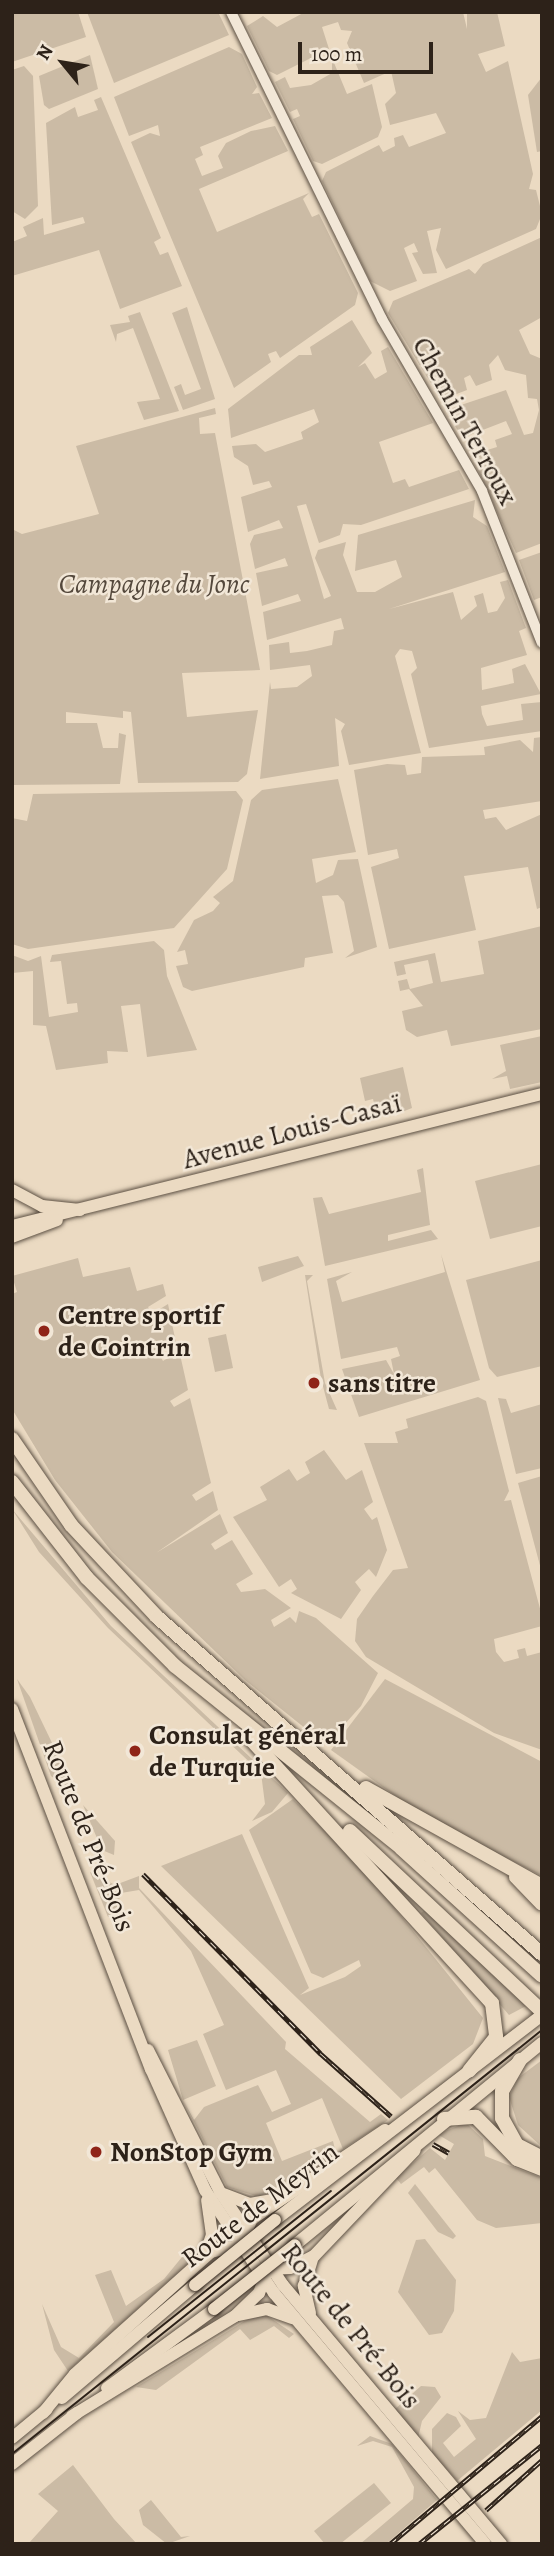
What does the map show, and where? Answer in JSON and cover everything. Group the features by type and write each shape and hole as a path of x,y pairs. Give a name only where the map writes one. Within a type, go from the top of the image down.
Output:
{"highway":[{"path":"12,1439 71,1525 136,1597 542,1954"},
{"path":"12,1482 95,1587 215,1701 296,1784 492,2003 496,2037 469,2071"},
{"path":"215,1701 392,1840 542,1976"},
{"path":"318,1756 492,1860 542,1886"},
{"path":"296,1784 542,2013"},
{"path":"492,1860 542,1904"},
{"path":"520,2060 504,2086 502,2118 517,2145 542,2158"},
{"path":"438,2124 476,2117 517,2159 542,2169"}],"main road":[{"name":"Avenue Louis-Casaï","path":"12,1237 57,1220 542,1094"},
{"path":"12,1190 42,1206 91,1211"},
{"name":"Avenue Louis-Casaï","path":"12,1226 57,1220"},
{"name":"Route de Pré-Bois","path":"13,1714 205,2190 255,2256 501,2544"},
{"name":"Route de Meyrin","path":"12,2438 275,2220 542,2013"},
{"name":"Route de Meyrin","path":"12,2464 295,2245 438,2124 542,2043"},
{"name":"Route de Pré-Bois","path":"148,2050 219,2192 295,2319 485,2544"},
{"path":"219,2192 250,2204 281,2198 413,2115"},
{"path":"312,2320 304,2286 314,2256 438,2124"},
{"path":"43,2413 75,2374 204,2258 212,2235 205,2190"},
{"path":"235,2316 255,2256 281,2198"},
{"path":"204,2258 314,2256"},
{"path":"72,2416 235,2316 260,2309 295,2319"}],"street":[{"name":"Chemin Terroux","path":"231,12 373,303 482,491 542,643"}],"green space":[{"path":"12,12 78,12 86,37 12,62"},
{"path":"87,12 218,12 229,35 114,83"},
{"path":"305,12 463,12 467,29 467,12 497,12 505,46 478,54 486,72 508,61 533,174 529,189 536,190 542,214 536,229 446,269 436,250 441,228 427,231 437,273 423,274 412,253 418,252 414,243 404,248 417,281 390,291 370,281 322,181 326,172 379,145 383,152 395,146 394,138 403,135 409,147 446,133 436,113 390,125 385,104 396,93 391,71 364,83 347,43 352,31 341,30 338,22 322,27 329,49 277,75 269,71 247,26 263,16 277,27"},
{"path":"229,47 242,54 257,87 252,94 259,93 272,118 200,147 203,155 195,159 202,176 223,168 218,156 226,143 251,131 275,126 288,151 199,189 217,232 309,193 303,199 312,217 319,214 358,293 355,305 280,358 276,351 268,354 271,362 234,388 131,142 150,133 160,136 158,125 129,136 114,97"},
{"path":"90,55 98,89 49,109 44,105 39,76"},
{"path":"332,58 347,94 372,84 382,127 378,137 322,164 313,161 293,119 300,116 297,109 290,112 275,82 285,77 290,88 311,85 332,73"},
{"path":"24,66 33,76 38,206 25,219 12,211 12,70"},
{"path":"542,77 542,151 537,152 528,95"},
{"path":"101,97 161,238 154,242 160,255 168,252 182,286 120,309 99,250 12,276 12,242 27,236 23,227 43,218 44,235 85,223 83,217 52,225 46,123 75,107 78,117 98,110 94,100"},
{"path":"542,237 542,317 519,330 530,354 542,359 542,543 516,553 471,455 497,447 495,440 512,434 506,421 462,438 446,410 506,390 524,435 533,433 539,410 537,399 528,398 526,375 505,370 498,355 489,365 492,380 476,386 470,375 464,378 467,390 441,400 388,313 393,301 469,269 475,274 483,264"},
{"path":"187,307 215,399 183,410 174,387 181,384 185,395 201,389 172,313"},
{"path":"140,312 179,411 144,420 137,402 160,399 133,328 117,334 116,342 110,325 130,322 128,316"},
{"path":"352,320 372,353 358,367 365,363 375,379 387,372 381,351 388,347 433,423 379,442 393,483 405,479 409,487 459,470 469,489 361,525 343,524 340,535 319,543 306,504 297,506 324,599 331,596 315,558 318,550 346,542 343,555 357,592 375,592 402,577 396,560 355,571 358,535 475,500 473,517 487,526 505,572 389,609 453,592 461,620 477,606 474,596 483,593 488,613 497,611 505,598 500,582 508,580 526,628 519,631 527,655 481,668 482,690 514,683 512,669 525,664 541,694 481,706 482,714 487,726 523,720 521,704 542,702 542,731 429,748 411,674 417,668 412,651 400,649 395,656 421,753 349,765 341,731 345,724 335,718 339,766 260,779 270,682 271,689 297,687 312,676 310,665 270,670 269,645 289,642 290,653 307,651 332,645 334,631 344,629 341,618 267,640 263,612 301,601 298,594 262,606 256,573 288,566 285,558 255,569 250,544 254,535 283,528 279,520 248,532 241,497 272,487 269,481 253,485 248,466 234,457 232,446 256,444 265,452 303,439 301,432 319,422 314,409 231,438 228,409 299,355 312,355 310,347"},
{"name":"Campagne du Jonc","path":"215,408 216,414 199,418 200,434 215,433 260,670 182,673 187,717 258,710 247,774 238,782 138,783 131,712 123,711 123,718 66,712 66,723 97,723 103,748 118,748 119,733 126,735 120,784 12,785 12,529 22,534 99,514 76,446"},
{"path":"542,552 542,597 534,600 519,560"},
{"path":"542,737 542,801 483,810 485,819 496,817 506,830 542,814 542,907 537,909 528,867 464,876 476,930 389,949 371,867 399,858 397,849 368,855 354,770 387,764 405,765 407,775 421,773 422,757 485,755 484,747 520,740 533,752 534,738"},
{"path":"338,779 356,852 312,859 316,883 333,875 338,860 358,859 377,947 345,958 354,951 344,902 338,895 322,896 333,953 305,958 304,967 192,991 183,987 176,966 188,964 185,950 177,952 194,920 213,911 220,903 213,897 233,881 251,800 262,790"},
{"path":"236,791 243,800 227,869 174,928 28,949 12,944 12,818 27,821 33,794"},
{"path":"542,926 542,1029 451,1046 447,1030 417,1037 406,1030 402,1011 423,1006 409,989 400,991 398,981 407,979 410,989 433,983 428,960 404,965 406,974 397,976 394,962 435,953 441,982 484,974 478,941"},
{"path":"154,941 164,950 167,976 197,1050 147,1057 140,1004 121,1006 128,1052 107,1051 108,1063 56,1070 46,1026 33,1025 33,971 12,973 12,955 28,961 41,956 49,1017 78,1012 77,1003 67,1004 61,961 50,962 52,955"},
{"path":"542,1036 542,1082 510,1089 507,1076 492,1079 506,1071 500,1045"},
{"path":"403,1067 412,1108 402,1112 399,1102 375,1107 373,1099 365,1101 360,1078"},
{"path":"542,1164 542,1226 490,1239 475,1181"},
{"path":"423,1168 430,1225 388,1235 388,1241 431,1230 438,1239 325,1266 313,1198 322,1197 329,1214 421,1192 417,1170"},
{"path":"441,1254 480,1380 359,1417 342,1369 386,1360 394,1374 391,1359 400,1356 397,1347 341,1359 327,1279 352,1272 336,1281 342,1302 445,1272"},
{"path":"298,1256 304,1266 262,1282 258,1267"},
{"path":"78,1258 83,1277 130,1267 137,1291 163,1284 166,1296 148,1307 152,1314 168,1304 176,1343 159,1354 163,1361 179,1350 188,1390 170,1401 174,1407 190,1398 211,1483 192,1495 196,1501 213,1491 218,1510 156,1553 220,1514 228,1533 211,1544 215,1550 232,1540 253,1574 236,1584 241,1592 265,1589 291,1608 271,1620 274,1627 290,1617 296,1623 299,1611 316,1618 378,1673 361,1706 326,1745 245,1680 112,1552 55,1480 12,1409 12,1294 17,1292 12,1276"},
{"path":"542,1260 542,1366 497,1377 489,1368 466,1280"},
{"path":"305,1275 313,1275 307,1281 325,1383 337,1410 329,1409 321,1379"},
{"path":"226,1334 233,1368 215,1372 208,1338"},
{"path":"478,1397 486,1401 509,1491 504,1501 511,1500 542,1616 542,1626 494,1639 496,1652 504,1662 519,1658 517,1650 525,1648 527,1656 542,1652 542,1750 494,1733 366,1657 355,1641 357,1619 373,1596 393,1570 408,1568 364,1443 398,1443 395,1432 408,1428 406,1419"},
{"path":"498,1398 506,1399 511,1413 542,1404 542,1468 516,1474"},
{"path":"324,1450 346,1480 362,1470 373,1502 364,1509 372,1520 377,1517 387,1550 376,1577 369,1569 355,1582 361,1590 341,1619 291,1593 297,1589 291,1579 279,1587 233,1517 267,1500 260,1487 289,1469 297,1481 310,1473 305,1462"},
{"path":"542,1476 542,1573 518,1483"},
{"path":"12,1509 111,1626 288,1793 272,1812 252,1821 265,1804 261,1773 108,1628 39,1552"},
{"path":"17,1679 30,1697 77,1795 51,1776"},
{"path":"385,1679 542,1762 542,1876 422,1815 331,1750"},
{"path":"293,1799 368,1875 483,2018 473,2044 401,2099 161,1866 242,1834 309,1988 300,1995 345,1977 361,1966 359,1960 323,1978 311,1973 249,1830"},
{"path":"83,1805 115,1841 114,1855 102,1850"},
{"path":"90,1872 115,1885 139,1876 139,1888 286,2042 285,2049 370,2122 381,2114 388,2120 343,2149 322,2098 266,2123 282,2161 333,2141 336,2154 259,2197 227,2187 183,2100 194,2120 204,2107 258,2085 272,2112 291,2104 276,2070 226,2090 203,2034 224,2025 191,1951 139,1890 121,1893 115,1915 108,1917"},
{"path":"425,1910 526,2006 509,2015 421,1913"},
{"path":"197,2040 216,2086 183,2100 168,2050"},
{"path":"542,2060 542,2147 518,2125 509,2097 518,2078"},
{"path":"466,2123 483,2139 485,2156 542,2178 542,2223 496,2228 477,2220 435,2168 429,2173 424,2167 401,2184 396,2178 430,2148 445,2160 454,2144 437,2134"},
{"path":"415,2184 456,2236 453,2239 438,2232 408,2193"},
{"path":"425,2239 456,2280 454,2311 442,2333 429,2335 398,2292 416,2240"},
{"path":"191,2246 201,2249 197,2256 68,2371 54,2350 42,2304 61,2347 79,2358 114,2322 95,2275 111,2270 126,2306 164,2279"},
{"path":"266,2315 294,2334 289,2338 274,2326 250,2340 240,2329 156,2390 136,2387 248,2319"},
{"path":"512,2352 520,2362 542,2358 542,2410 457,2481 432,2453 432,2429 447,2413 456,2417 461,2426 443,2443 454,2457 476,2439 458,2411 470,2420 486,2418"},
{"path":"421,2386 435,2387 441,2397 422,2421 418,2438 394,2410"},
{"path":"370,2436 392,2444 437,2500 386,2544 360,2544 413,2499 414,2487 392,2447 373,2441 357,2446"},
{"path":"73,2465 114,2519 137,2544 28,2544 58,2511 38,2494"},
{"path":"374,2483 391,2503 340,2544 325,2544 314,2531"},
{"path":"151,2500 181,2537 190,2536 167,2544 143,2525 139,2510"}],"tram line":[{"path":"12,2454 542,2030"},
{"path":"148,2337 331,2191"}],"railway":[{"path":"143,1874 320,2053 391,2116"},
{"path":"433,2144 449,2153"},
{"path":"390,2544 542,2416"},
{"path":"419,2544 542,2445"},
{"path":"486,2510 542,2460"}],"place":[{"name":"Centre sportif de Cointrin","path":"44,1331"},
{"name":"sans titre","path":"314,1383"},
{"name":"Consulat général de Turquie","path":"135,1751"},
{"name":"NonStop Gym","path":"96,2152"}]}
